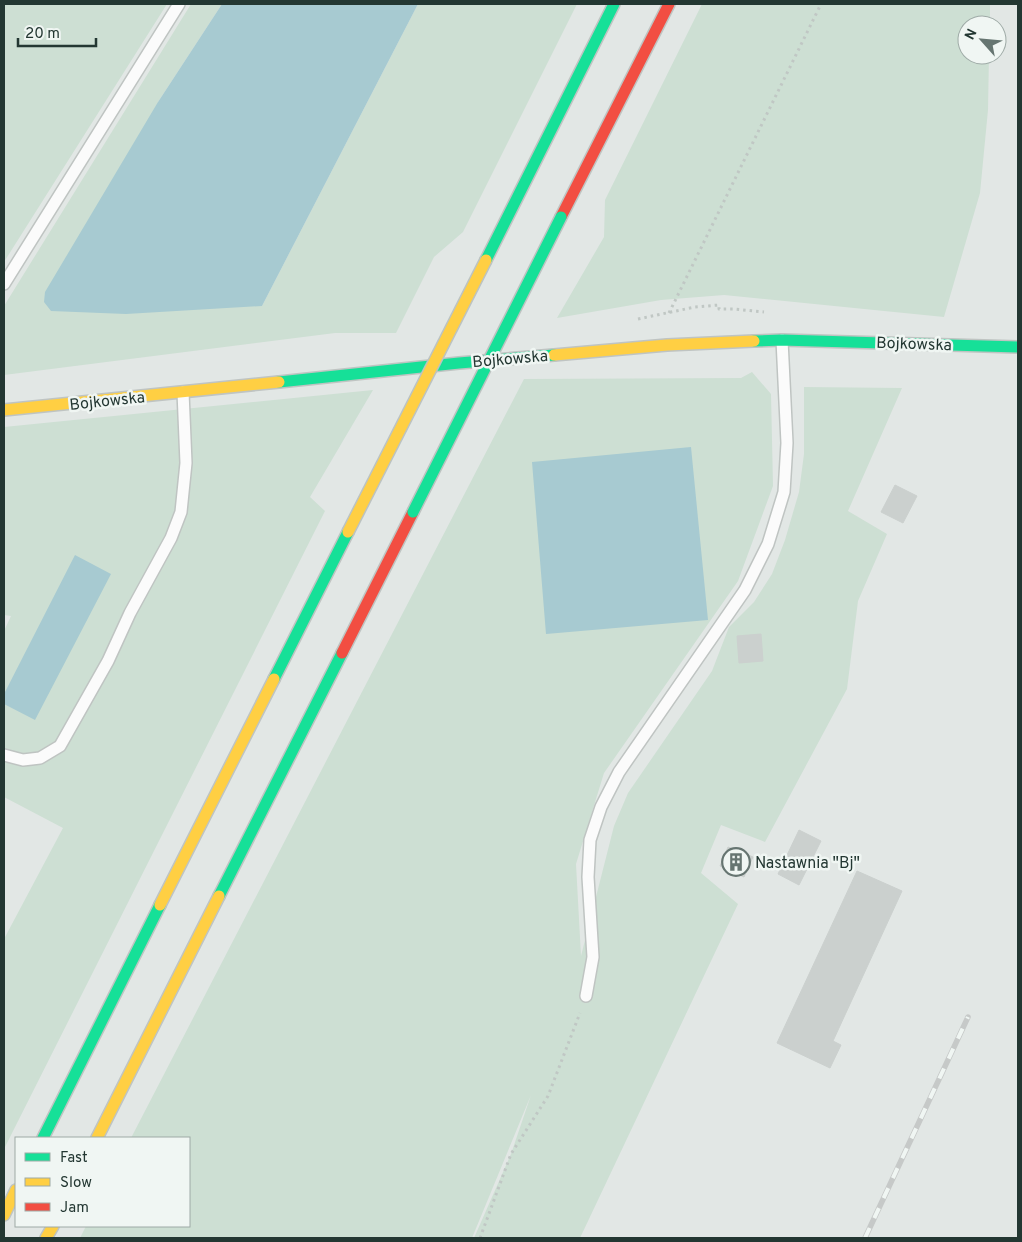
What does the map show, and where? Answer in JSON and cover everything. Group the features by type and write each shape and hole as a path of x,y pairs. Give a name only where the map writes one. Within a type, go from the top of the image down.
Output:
{"main road":[{"path":"43,1137 614,4"},
{"path":"98,1137 669,4"},
{"name":"Bojkowska","path":"4,410 459,363 667,345 782,340 1018,347"},
{"path":"4,1215 15,1192"},
{"path":"46,1238 52,1227"}],"lane":[{"path":"4,284 179,4"},
{"path":"586,996 593,957 588,877 590,840 601,807 619,772 745,590 768,544 784,492 786,444 782,340"},
{"path":"4,755 23,760 40,758 60,746 108,661 130,613 171,538 181,512 186,462 183,392"}],"path":[{"path":"667,345 669,312 821,4"},
{"path":"480,1238 510,1154 548,1096 586,996"}],"green space":[{"path":"4,4 167,4 4,262"},
{"path":"191,4 222,4 158,102 262,306 418,4 577,4 463,232 434,257 396,333 335,333 4,375 4,306"},
{"path":"702,4 990,4 990,15 957,15 957,65 989,65 988,110 980,193 944,317 724,295 661,300 557,318 604,237 605,200"},
{"path":"752,372 771,394 773,486 738,581 604,773 576,864 581,956 614,826 628,793 712,671 729,627 754,602 772,574 785,540 799,492 804,454 804,387 902,388 848,511 887,534 858,601 847,689 765,842 721,825 701,873 738,904 580,1238 474,1238 511,1154 531,1095 472,1238 80,1238 86,1227 190,1227 190,1137 132,1137 524,379 741,378"},
{"path":"373,390 310,497 325,511 4,1149 4,939 63,828 4,797 4,631 11,616 4,615 4,427"}],"water":[{"path":"222,4 418,4 262,306 126,314 51,311 44,302 45,292 158,102"},
{"path":"691,447 708,620 546,634 532,462"},
{"path":"75,555 111,574 35,720 4,704 4,694"}],"building":[{"path":"895,485 917,496 903,523 881,512"},
{"path":"761,634 763,661 739,663 737,636"},
{"path":"799,830 821,841 799,885 778,874"},
{"name":"Nastawnia \"Bj\"","path":"728,847 753,857 744,877 720,866"},
{"path":"857,871 902,891 833,1041 841,1045 830,1068 777,1043"}],"railway":[{"path":"865,1238 968,1017"}],"traffic: fast":[{"path":"486,260 614,4"},
{"path":"413,512 561,217"},
{"path":"754,341 782,340 1018,347"},
{"path":"279,382 554,355"},
{"path":"274,679 348,532"},
{"path":"219,896 342,653"},
{"path":"44,1137 160,905"}],"traffic: slow":[{"path":"348,532 486,260"},
{"path":"554,355 667,345 754,341"},
{"path":"4,410 279,382"},
{"path":"160,905 274,679"},
{"path":"98,1137 219,896"},
{"path":"4,1215 15,1192"},
{"path":"46,1238 52,1227"}],"traffic: jam":[{"path":"561,217 669,4"},
{"path":"342,653 413,512"}],"place":[{"name":"Nastawnia \"Bj\"","path":"736,862"}]}
